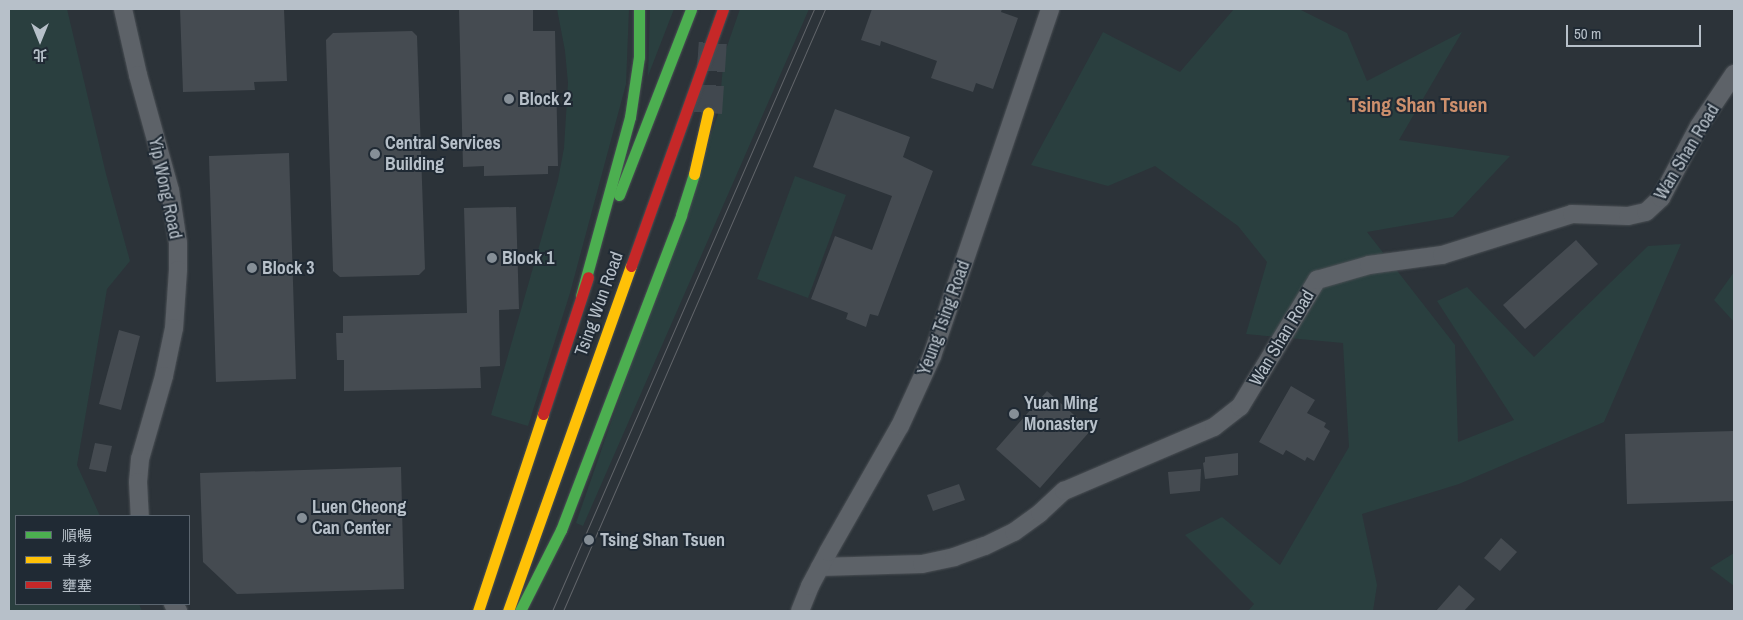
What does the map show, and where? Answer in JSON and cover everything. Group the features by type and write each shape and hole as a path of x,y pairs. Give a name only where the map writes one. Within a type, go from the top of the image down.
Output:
{"main road":[{"path":"580,296 634,101 640,57 639,9"},
{"name":"Tsing Wun Road","path":"478,611 580,296 691,9"},
{"name":"Tsing Wun Road","path":"508,611 723,9"},
{"path":"520,611 561,530 678,224 698,163 708,113"}],"street":[{"name":"Yip Wong Road","path":"123,9 138,76 170,190 178,243 178,278 174,328 164,376 140,459 138,482 140,515"},
{"name":"Yeung Tsing Road","path":"800,611 820,567 887,451 932,356 1050,9"},
{"name":"Wan Shan Road","path":"820,567 922,564 969,552 1014,532 1040,513 1064,491 1214,427 1240,407 1317,280 1369,265 1442,254 1572,214 1628,216 1646,212 1661,198 1699,126 1734,74"}],"green space":[{"path":"9,9 67,9 106,174 130,261 107,289 77,465 100,515 15,515 15,605 139,605 142,611 9,611"},
{"path":"557,9 629,9 626,84 570,293 528,426 491,415 558,180 564,148 568,83 565,51"},
{"path":"650,9 674,9 648,76"},
{"path":"740,9 809,9 583,526 576,523 719,111 724,55"},
{"path":"1234,9 1299,9 1347,33 1367,81 1462,32 1399,140 1510,156 1453,217 1367,232 1455,345 1458,442 1514,420 1437,301 1467,287 1534,357 1648,246 1681,244 1604,422 1459,484 1362,514 1377,585 1373,611 1248,611 1254,604 1185,535 1222,517 1280,565 1349,447 1343,343 1246,334 1267,262 1238,226 1155,166 1108,186 1031,165 1103,32 1180,72"},
{"path":"795,176 846,195 808,298 757,279"},
{"path":"1734,272 1734,322 1714,300"},
{"path":"1734,553 1734,586 1710,568"}],"building":[{"path":"180,9 284,9 287,81 254,82 255,90 183,92"},
{"name":"Block 2","path":"459,9 533,9 533,31 555,31 558,166 548,166 548,174 484,176 484,166 463,167"},
{"path":"872,9 1002,9 1001,12 1018,18 993,89 976,83 973,92 931,78 937,61 881,41 880,46 861,40"},
{"name":"Central Services Building","path":"412,31 417,36 425,269 419,275 340,277 333,271 326,40 333,33"},
{"path":"835,109 910,137 903,157 933,171 878,316 870,314 866,327 846,319 848,313 811,299 835,236 872,250 892,196 813,167"},
{"name":"Block 3","path":"289,153 296,379 216,382 209,156"},
{"name":"Block 1","path":"516,207 519,309 499,310 500,366 480,367 481,388 344,391 344,360 337,360 336,333 343,333 343,316 467,313 464,208"},
{"path":"1576,240 1598,264 1525,329 1503,305"},
{"path":"119,330 140,336 121,410 99,404"},
{"path":"1291,386 1315,400 1307,413 1326,423 1324,427 1330,431 1314,461 1307,457 1305,461 1286,450 1283,455 1259,442"},
{"path":"1047,391 1091,430 1040,488 996,449"},
{"path":"1734,431 1734,501 1627,504 1625,434"},
{"path":"95,443 112,446 106,472 89,469"},
{"path":"1238,453 1238,475 1205,479 1203,463 1205,462 1205,457"},
{"name":"Luen Cheong Can Center","path":"401,467 404,589 237,594 203,562 200,473"},
{"path":"1201,469 1200,491 1170,494 1168,472"},
{"path":"959,484 965,500 933,511 927,495"},
{"path":"1501,538 1517,552 1500,571 1484,558"},
{"path":"1459,585 1475,599 1464,611 1436,611"}],"tunnel":[{"path":"708,113 713,40"}],"tram line":[{"path":"552,611 814,9"},
{"path":"563,611 825,9"}],"traffic: fast":[{"path":"581,296 630,117 639,57 639,9"},
{"path":"619,195 691,9"},
{"path":"520,611 561,530 681,215 694,174"}],"traffic: slow":[{"path":"694,174 708,113"},
{"path":"508,611 631,266"},
{"path":"478,611 543,414"}],"traffic: jam":[{"path":"631,266 723,9"},
{"path":"543,414 588,277"}],"place":[{"name":"Block 2","path":"509,99"},
{"name":"Central Services Building","path":"375,154"},
{"name":"Block 1","path":"492,258"},
{"name":"Block 3","path":"252,268"},
{"name":"Yuan Ming Monastery","path":"1014,414"},
{"name":"Luen Cheong Can Center","path":"302,518"},
{"name":"Tsing Shan Tsuen","path":"589,540"}],"district":[{"name":"Tsing Shan Tsuen","path":"1418,104"}]}
